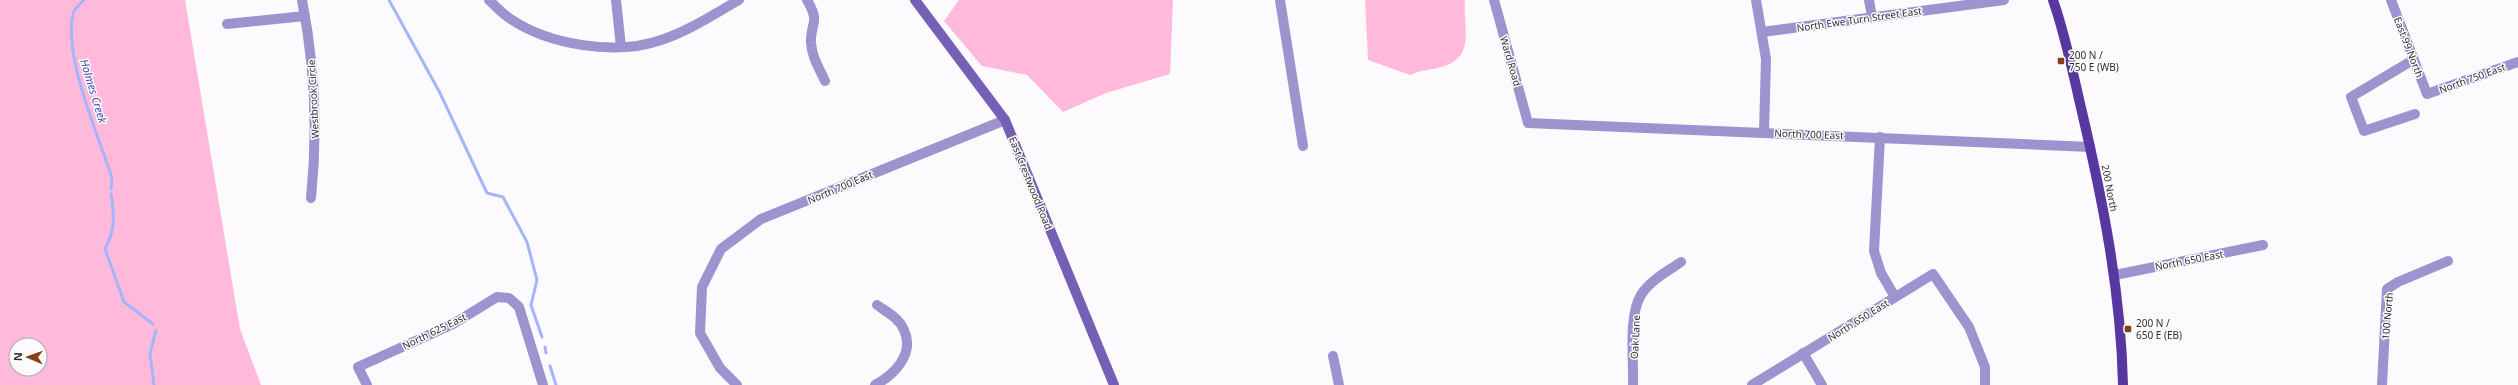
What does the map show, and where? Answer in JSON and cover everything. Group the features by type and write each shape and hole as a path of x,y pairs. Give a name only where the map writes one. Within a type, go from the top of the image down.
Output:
{"main road":[{"name":"200 North","path":"2053,0 2063,30 2090,147 2115,275 2123,385"}],"street":[{"name":"Westbrook Circle","path":"302,0 314,73 316,126 311,198"},
{"path":"488,0 509,18 544,35 579,46 621,47 660,41 688,29 739,0"},
{"path":"616,0 621,47"},
{"path":"807,0 813,10 815,22 811,40 813,56 826,81"},
{"name":"East Crestwood Road","path":"915,0 1005,120 1114,385"},
{"path":"1280,0 1303,146"},
{"name":"Ward Road","path":"1494,0 1528,123"},
{"path":"1756,0 1766,59 1764,132"},
{"path":"1869,0 1872,17"},
{"name":"North Ewe Turn Street East","path":"1762,32 2004,0"},
{"name":"East 99 North","path":"2391,0 2427,94"},
{"path":"227,24 305,16"},
{"path":"2413,60 2351,97 2364,131 2415,114"},
{"name":"North 750 East","path":"2427,94 2518,62"},
{"name":"North 700 East","path":"737,385 720,368 700,333 702,287 721,249 761,220 1005,120"},
{"name":"North 700 East","path":"1528,123 2090,147"},
{"name":"North 650 East","path":"1752,385 1895,297 1881,273 1874,251 1880,137"},
{"name":"North 650 East","path":"2115,275 2263,245"},
{"name":"100 North","path":"2382,385 2387,289 2398,282 2448,261"},
{"name":"Oak Lane","path":"1633,385 1634,318 1640,296 1657,278 1681,262"},
{"path":"1895,297 1933,274 1969,327 1985,367 1985,385"},
{"name":"North 625 East","path":"367,385 358,367 453,324 497,297 508,298 519,307 543,385"},
{"path":"875,385 890,377 900,366 906,348 905,330 893,315 877,305"},
{"path":"1803,353 1822,385"},
{"path":"1333,356 1338,385"}],"shaded area":[{"path":"0,0 185,0 240,329 261,385 0,385"},
{"path":"959,0 1173,0 1170,74 1106,93 1063,112 1027,75 982,66 944,21"},
{"path":"1365,0 1465,0 1466,41 1464,49 1460,56 1453,62 1442,67 1410,75 1368,60"}],"waterway":[{"name":"Holmes Creek","path":"84,0 76,8 73,14 71,31 73,52 91,119 112,178 111,189"},
{"path":"389,0 440,93 487,193 503,197 527,242 537,280 531,305 542,337"},
{"name":"Holmes Creek","path":"111,194 113,228 105,249 124,302 153,324"},
{"name":"Holmes Creek","path":"154,385 150,354 156,330"},
{"path":"545,347 546,353"},
{"path":"550,366 556,385"}],"place":[{"name":"200 N / 750 E (WB)","path":"2061,61"},
{"name":"200 N / 650 E (EB)","path":"2128,329"}]}
